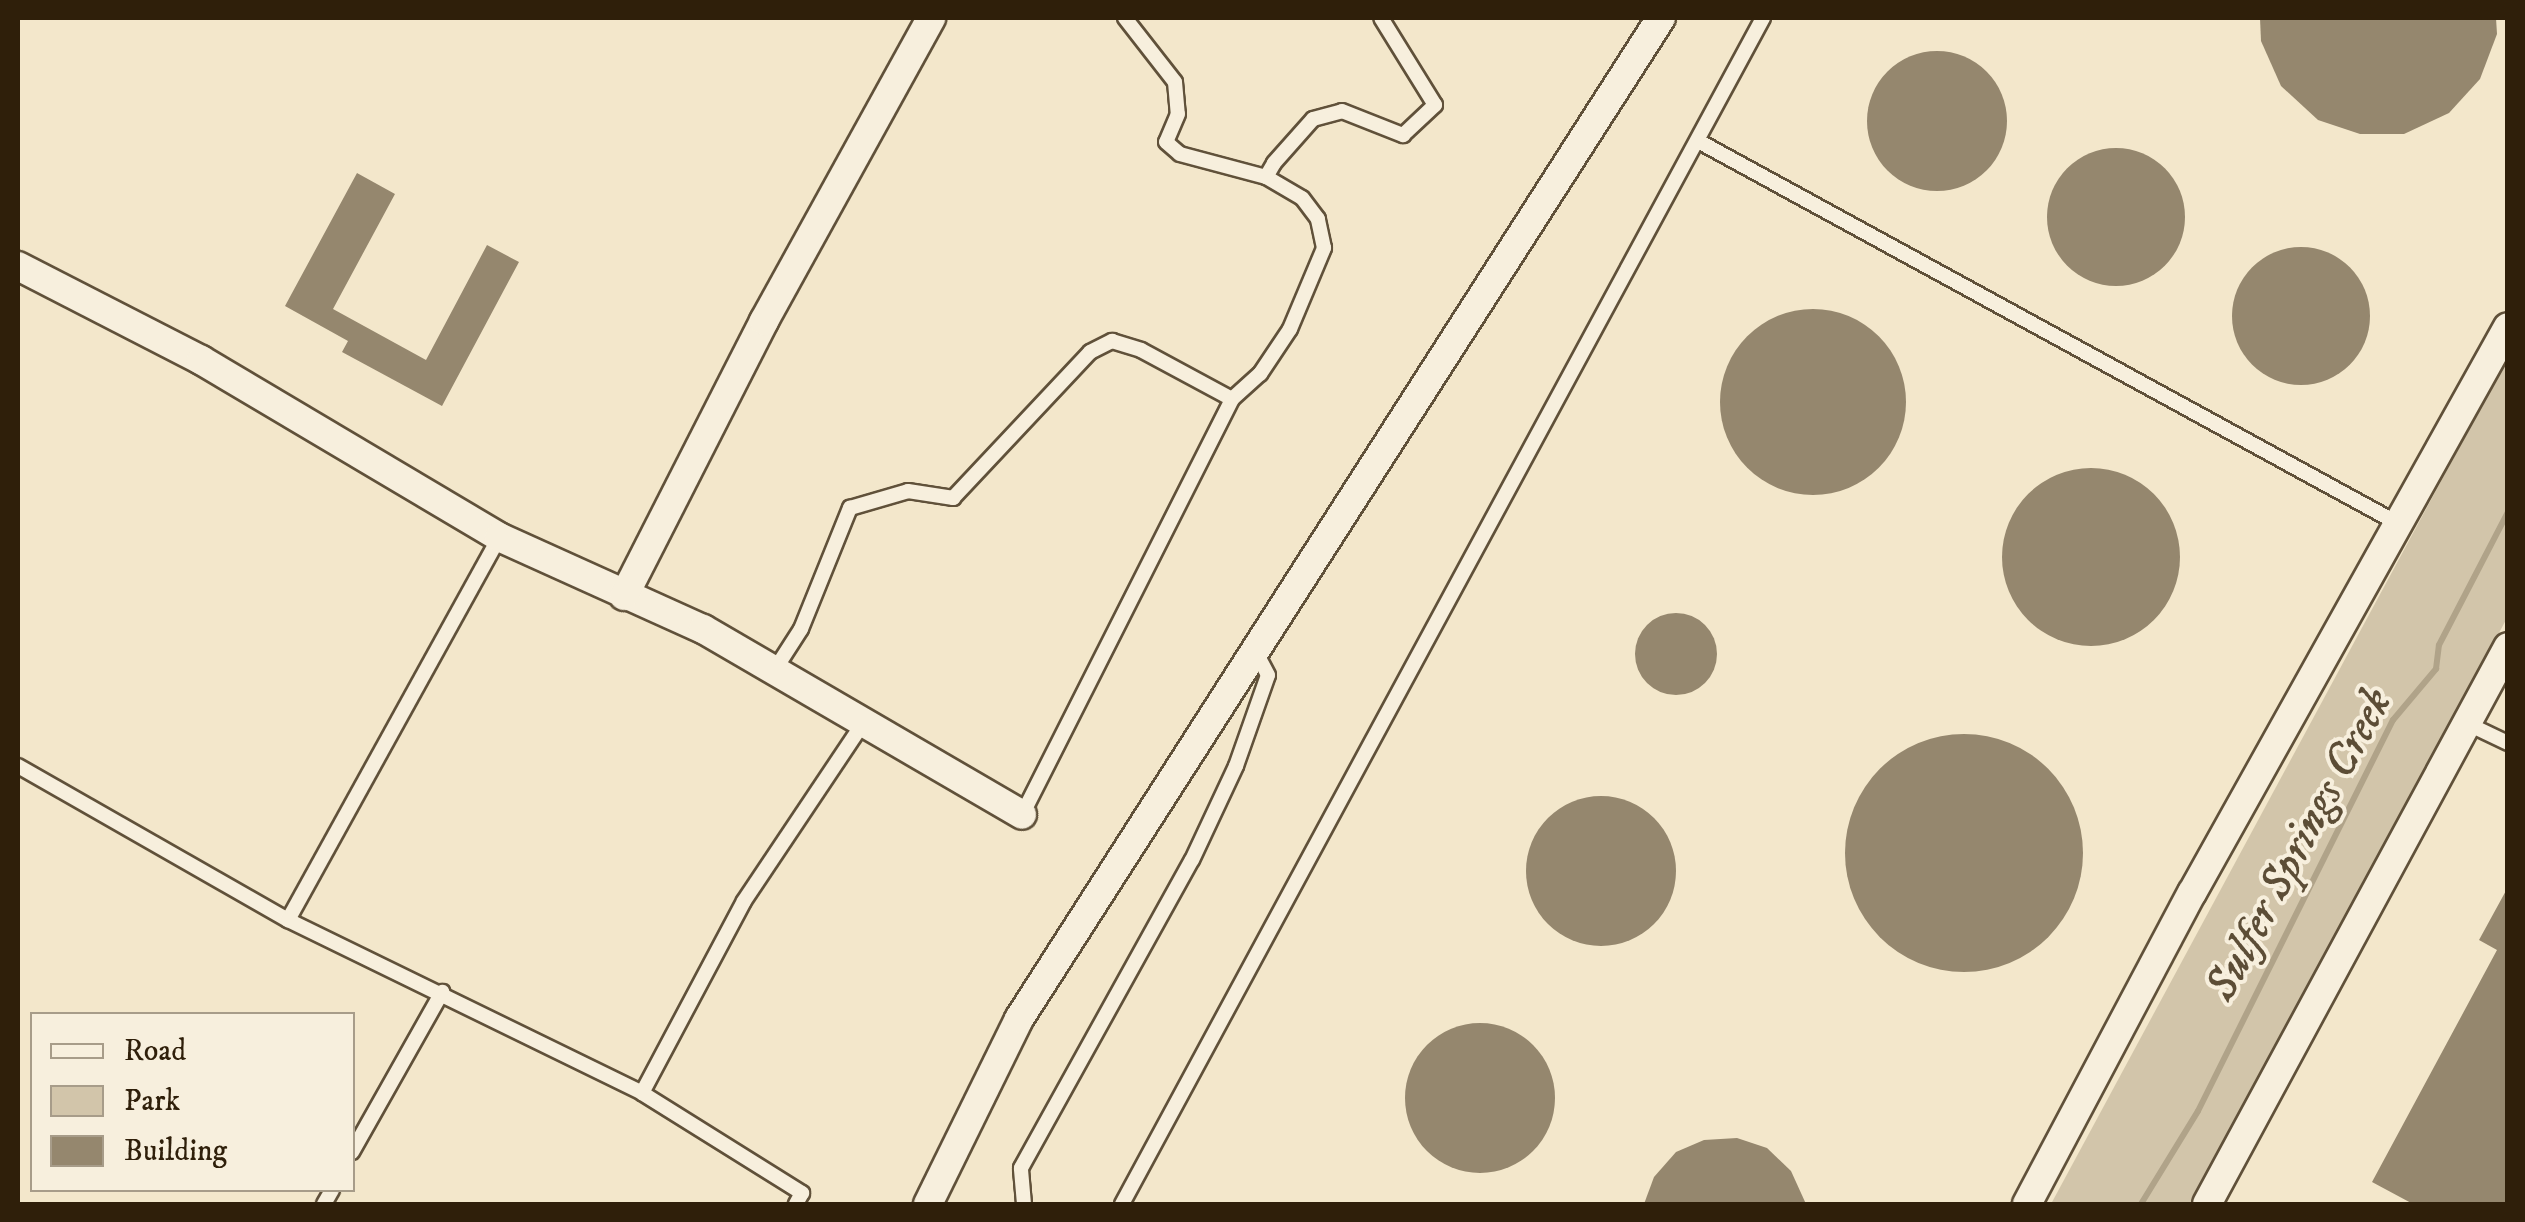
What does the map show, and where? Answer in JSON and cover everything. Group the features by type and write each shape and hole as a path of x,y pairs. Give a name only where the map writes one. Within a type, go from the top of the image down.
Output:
{"street":[{"path":"624,596 764,321 931,18"},
{"path":"928,1204 1018,1018 1257,654 1660,18"},
{"path":"18,266 201,360 499,537 702,629 1022,815"},
{"path":"2027,1204 2192,894 2508,327"},
{"path":"2207,1204 2508,647"}],"lane":[{"path":"1022,815 1232,398 1260,374 1290,329 1324,248 1318,219 1302,198 1266,177 1180,154 1166,142 1178,114 1175,82 1125,18"},
{"path":"1266,177 1296,130 1312,119 1342,111 1403,134 1435,105 1381,18"},
{"path":"1122,1204 1763,18"},
{"path":"1698,140 2400,524"},
{"path":"774,671 801,629 850,508 908,491 953,498 1090,352 1112,341 1141,350 1232,398"},
{"path":"288,920 499,537"},
{"path":"1024,1204 1020,1168 1192,860 1236,766 1268,675 1257,654"},
{"path":"642,1094 753,886 864,723"},
{"path":"2466,723 2508,744"},
{"path":"18,766 288,920 442,992 642,1094 802,1193 796,1204"},
{"path":"355,1147 442,992"}],"green space":[{"path":"2507,359 2507,618 2192,1204 2051,1204"}],"building":[{"path":"2260,18 2496,18 2497,34 2480,79 2449,113 2404,134 2360,134 2318,120 2281,86 2261,41"},
{"path":"1937,51 1964,57 1986,72 2001,94 2007,121 2001,148 1986,170 1964,185 1937,191 1910,185 1888,170 1873,148 1867,121 1873,94 1888,72 1910,57"},
{"path":"2116,148 2142,153 2165,168 2180,191 2185,217 2180,243 2165,266 2142,281 2116,286 2090,281 2067,266 2052,243 2047,217 2052,191 2067,168 2090,153"},
{"path":"357,173 395,194 333,309 426,360 487,245 519,262 442,406 342,352 348,341 285,306"},
{"path":"2301,247 2327,252 2350,267 2365,290 2370,316 2365,342 2350,365 2327,380 2301,385 2275,380 2252,365 2237,342 2232,316 2237,290 2252,267 2275,252"},
{"path":"1813,309 1849,316 1879,336 1899,366 1906,402 1899,438 1879,468 1849,488 1813,495 1777,488 1747,468 1727,438 1720,402 1727,366 1747,336 1777,316"},
{"path":"2091,468 2125,475 2154,494 2173,523 2180,557 2173,591 2154,620 2125,639 2091,646 2057,639 2028,620 2009,591 2002,557 2009,523 2028,494 2057,475"},
{"path":"1676,613 1692,616 1705,625 1714,638 1714,670 1705,683 1692,692 1676,695 1660,692 1647,683 1638,670 1635,654 1638,638 1647,625 1660,616"},
{"path":"1964,734 2010,743 2048,769 2074,807 2083,853 2074,899 2048,937 2010,963 1964,972 1918,963 1880,937 1854,899 1845,853 1854,807 1880,769 1918,743"},
{"path":"1601,796 1630,802 1654,818 1670,842 1676,871 1670,900 1654,924 1630,940 1601,946 1572,940 1548,924 1532,900 1526,871 1532,842 1548,818 1572,802"},
{"path":"2508,887 2508,1204 2413,1204 2372,1182 2497,950 2479,940"},
{"path":"1480,1023 1509,1029 1533,1045 1549,1069 1555,1098 1549,1127 1533,1151 1509,1167 1480,1173 1451,1167 1427,1151 1411,1127 1405,1098 1411,1069 1427,1045 1451,1029"},
{"path":"1737,1138 1767,1148 1791,1171 1806,1204 1644,1204 1654,1177 1676,1152 1704,1140"}],"waterway":[{"name":"Sulfer Springs Creek","path":"2141,1204 2198,1111 2393,720 2436,669 2439,645 2508,512"}]}
